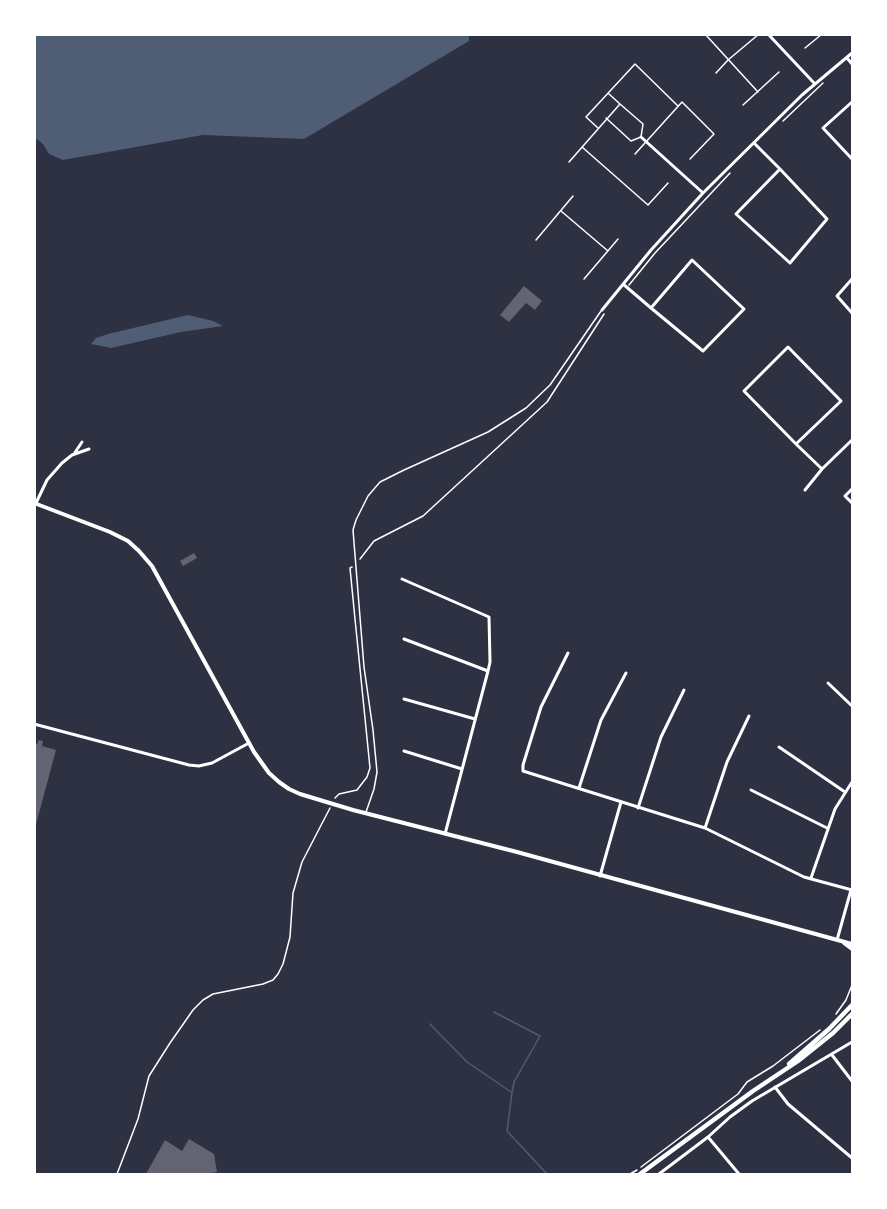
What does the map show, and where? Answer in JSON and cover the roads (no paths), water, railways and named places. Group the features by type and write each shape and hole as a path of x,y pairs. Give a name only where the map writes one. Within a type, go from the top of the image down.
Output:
{"main road":[{"path":"776,1076 829,1029 852,1005"},
{"path":"640,1174 798,1061 852,1014"}],"street":[{"path":"768,34 815,84"},
{"path":"602,310 651,250 703,193 753,142 852,53"},
{"path":"847,58 852,64"},
{"path":"852,102 823,128 852,159"},
{"path":"641,137 703,193"},
{"path":"753,142 780,169 827,219 790,263 736,213 780,169"},
{"path":"623,284 651,308 703,351 744,309 692,260 651,308"},
{"path":"852,279 837,296 852,313"},
{"path":"796,444 841,401 788,347 744,391 796,444 822,470"},
{"path":"805,490 852,440"},
{"path":"82,442 47,480 35,503 110,532 140,550 152,566 249,743 269,773 289,789 366,813 839,941 852,947"},
{"path":"72,455 89,449"},
{"path":"852,489 845,496 852,503"},
{"path":"402,579 489,617 490,662 445,834"},
{"path":"404,639 488,671"},
{"path":"568,653 542,707 523,771 705,828 804,877 852,890 839,941"},
{"path":"579,788 602,720 626,673"},
{"path":"828,683 852,706"},
{"path":"638,808 660,739 684,690"},
{"path":"404,699 475,719"},
{"path":"705,828 727,762 749,716"},
{"path":"34,724 199,766 212,763 249,743"},
{"path":"779,747 845,792"},
{"path":"404,752 462,769"},
{"path":"811,879 835,809 852,782"},
{"path":"751,790 827,828"},
{"path":"600,876 621,802"},
{"path":"660,1174 737,1111 852,1042"},
{"path":"832,1055 852,1081"},
{"path":"776,1087 788,1104 852,1158"},
{"path":"708,1137 739,1174"}],"lane":[{"path":"705,34 758,92"},
{"path":"716,73 759,34"},
{"path":"805,48 822,34"},
{"path":"598,128 586,117 635,64 678,106"},
{"path":"744,105 779,72"},
{"path":"606,118 631,141 641,137 644,124 608,93"},
{"path":"635,154 682,102 714,134 690,159"},
{"path":"569,162 620,104"},
{"path":"582,147 648,205 668,183"},
{"path":"536,240 573,196"},
{"path":"561,211 608,251"},
{"path":"584,279 618,240"},
{"path":"366,813 377,772 363,655 353,530 356,519 368,496 380,482 488,432 526,408 550,385 602,310"}],"water":[{"path":"35,35 469,35 469,41 304,139 203,135 63,160 49,154 43,144 35,138"},
{"path":"188,315 223,326 181,332 111,348 91,344 96,338 108,334"}],"waterway":[{"path":"494,1012 540,1036 514,1082 507,1131 547,1174"},
{"path":"430,1024 467,1062 511,1092"}]}
